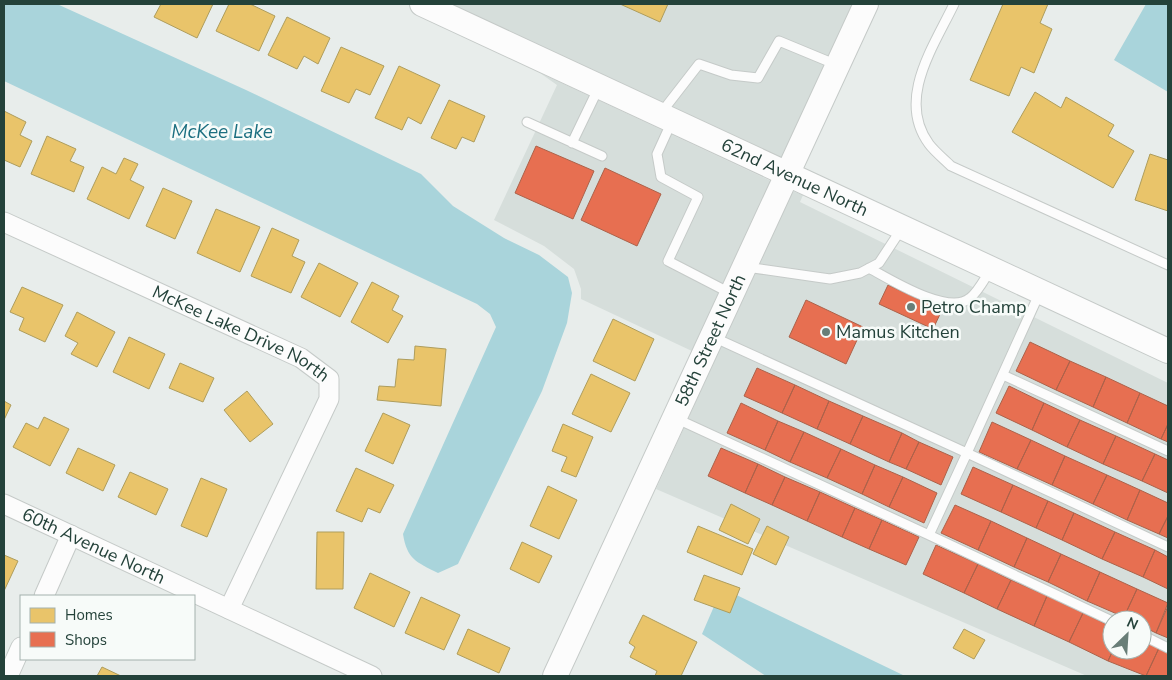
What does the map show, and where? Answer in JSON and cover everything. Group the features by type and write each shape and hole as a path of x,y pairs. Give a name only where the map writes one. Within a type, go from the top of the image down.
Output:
{"street":[{"name":"62nd Avenue North","path":"422,4 1168,351"},
{"name":"58th Street North","path":"555,676 866,4"},
{"name":"McKee Lake Drive North","path":"4,222 301,358 329,378 329,399 229,609"},
{"name":"60th Avenue North","path":"4,504 372,676"},
{"path":"44,595 71,535"},
{"path":"8,676 20,649"}],"lane":[{"path":"954,4 918,83 915,114 929,144 951,166 1168,265"},
{"path":"733,294 668,262 698,197 661,177 657,154 666,118 699,64 731,76 758,78 779,41 838,65"},
{"path":"572,143 599,86"},
{"path":"527,122 602,156"},
{"path":"745,267 830,279 860,273 879,263 902,228"},
{"path":"869,268 936,300 955,305 970,298 991,269"},
{"path":"929,535 1040,292"},
{"path":"713,337 1168,547"},
{"path":"1002,374 1168,451"},
{"path":"675,418 1102,616"},
{"path":"1152,640 1168,648"}],"shaded area":[{"path":"450,4 854,4 783,159"},
{"path":"540,73 773,182 694,352 581,299 581,289 574,269 544,246 494,220 557,85"},
{"path":"792,191 803,195 800,202 1168,383 1168,676 1087,676 656,489"}],"water":[{"name":"McKee Lake","path":"4,4 57,4 246,90 421,174 453,206 504,238 539,255 568,277 572,293 567,323 542,391 458,564 438,573 424,566 410,554 403,534 496,327 490,314 477,304 4,81"},
{"path":"1146,4 1168,4 1168,92 1114,60"},
{"path":"722,588 905,676 766,676 702,634"}],"building: Homes":[{"path":"161,4 213,4 197,38 154,17"},
{"path":"229,4 250,4 275,16 259,51 216,31"},
{"path":"620,4 668,4 660,22"},
{"path":"1003,4 1048,4 1040,23 1052,29 1034,73 1021,67 1009,96 970,80"},
{"path":"287,17 330,38 318,64 304,56 297,69 268,55"},
{"path":"341,47 384,66 370,95 356,89 349,103 321,91"},
{"path":"399,66 440,85 421,124 408,117 402,130 375,118"},
{"path":"1035,92 1061,108 1066,97 1114,125 1108,136 1134,151 1113,188 1012,132"},
{"path":"449,100 485,116 474,142 462,137 456,149 431,138"},
{"path":"4,111 26,122 20,135 32,141 20,167 4,160"},
{"path":"47,136 76,149 70,161 84,167 74,192 31,174"},
{"path":"1150,154 1168,160 1168,211 1135,200"},
{"path":"124,158 138,164 130,180 144,187 129,219 87,199 102,167 116,174"},
{"path":"163,188 192,201 175,239 146,226"},
{"path":"216,209 260,227 240,272 197,253"},
{"path":"272,228 299,240 292,256 305,262 291,293 251,276"},
{"path":"319,263 358,283 340,317 301,297"},
{"path":"372,282 399,296 392,310 403,316 388,343 351,322"},
{"path":"22,287 63,305 45,342 19,330 24,318 10,312"},
{"path":"77,312 115,332 97,367 71,354 78,343 65,336"},
{"path":"613,319 654,339 635,381 593,361"},
{"path":"129,337 165,354 149,389 113,372"},
{"path":"415,346 446,349 441,406 377,400 379,386 395,387 398,359 414,360"},
{"path":"180,363 214,378 203,402 169,388"},
{"path":"591,374 630,393 611,432 572,414"},
{"path":"247,391 273,424 250,442 224,410"},
{"path":"4,401 11,405 4,420"},
{"path":"383,413 410,425 393,464 365,451"},
{"path":"44,417 69,429 50,466 13,447 26,423 38,429"},
{"path":"563,424 593,437 576,477 561,471 567,457 552,451"},
{"path":"78,448 115,465 103,491 66,473"},
{"path":"356,468 394,485 380,513 368,508 362,522 336,511"},
{"path":"130,472 168,489 156,515 118,497"},
{"path":"201,478 227,489 207,537 181,526"},
{"path":"548,486 577,500 559,539 530,526"},
{"path":"731,504 760,519 748,544 719,530"},
{"path":"698,526 753,549 742,575 687,552"},
{"path":"767,526 789,537 776,565 753,554"},
{"path":"317,532 344,532 343,589 316,589"},
{"path":"522,542 552,556 539,583 510,569"},
{"path":"4,555 18,561 4,591"},
{"path":"370,573 410,592 394,627 354,608"},
{"path":"704,575 740,588 730,613 694,600"},
{"path":"421,597 460,615 444,650 405,633"},
{"path":"643,615 697,642 681,676 655,676 657,671 630,657 635,647 629,643"},
{"path":"468,629 510,648 499,673 457,654"},
{"path":"964,629 985,640 974,659 953,648"},
{"path":"102,667 121,676 97,676"}],"building: Shops":[{"path":"536,146 594,171 573,219 515,193"},
{"path":"605,168 661,194 637,246 581,220"},
{"name":"Petro Champ","path":"888,285 942,310 933,329 879,304"},
{"name":"Mamus Kitchen","path":"806,300 863,327 846,364 789,337"},
{"path":"1030,342 1070,361 1056,390 1016,371"},
{"path":"1070,361 1106,377 1093,407 1056,390"},
{"path":"757,368 795,385 782,413 744,396"},
{"path":"1106,377 1140,393 1127,423 1093,407"},
{"path":"795,385 829,401 817,429 782,413"},
{"path":"1009,386 1044,403 1032,430 996,413"},
{"path":"1140,393 1168,406 1168,424 1161,439 1127,423"},
{"path":"829,401 863,416 850,444 817,429"},
{"path":"741,403 778,421 765,450 727,433"},
{"path":"1044,403 1080,420 1067,447 1032,430"},
{"path":"863,416 902,433 889,462 850,444"},
{"path":"1080,420 1116,436 1103,464 1067,447"},
{"path":"778,421 804,432 790,462 765,450"},
{"path":"992,422 1031,440 1017,469 979,452"},
{"path":"1168,424 1168,442 1161,439"},
{"path":"804,432 841,449 827,478 790,462"},
{"path":"902,433 919,442 906,469 889,462"},
{"path":"1116,436 1155,454 1142,481 1103,464"},
{"path":"1031,440 1065,456 1052,485 1017,469"},
{"path":"919,442 953,457 941,485 906,469"},
{"path":"721,448 758,464 745,493 708,476"},
{"path":"841,449 875,465 862,494 827,478"},
{"path":"1155,454 1168,460 1168,493 1142,481"},
{"path":"1065,456 1107,475 1093,504 1052,485"},
{"path":"758,464 785,477 772,505 745,493"},
{"path":"875,465 903,477 889,507 862,494"},
{"path":"973,467 1013,485 1001,512 961,494"},
{"path":"1107,475 1140,490 1127,520 1093,504"},
{"path":"785,477 820,492 807,521 772,505"},
{"path":"903,477 937,493 924,523 889,507"},
{"path":"1013,485 1048,501 1036,528 1001,512"},
{"path":"1140,490 1168,503 1168,516 1159,534 1127,520"},
{"path":"820,492 855,508 842,537 807,521"},
{"path":"1048,501 1074,513 1062,540 1036,528"},
{"path":"955,505 991,521 978,550 941,533"},
{"path":"855,508 882,520 869,549 842,537"},
{"path":"1074,513 1115,532 1102,559 1062,540"},
{"path":"1168,516 1168,538 1159,534"},
{"path":"882,520 919,537 906,565 869,549"},
{"path":"991,521 1027,538 1014,567 978,550"},
{"path":"1115,532 1155,550 1143,577 1102,559"},
{"path":"1027,538 1061,554 1048,582 1014,567"},
{"path":"936,545 978,564 964,593 923,574"},
{"path":"1155,550 1168,557 1168,589 1143,577"},
{"path":"1061,554 1100,572 1087,601 1048,582"},
{"path":"978,564 1011,580 997,609 964,593"},
{"path":"1100,572 1137,589 1127,610 1108,610 1087,601"},
{"path":"1011,580 1047,596 1034,626 997,609"},
{"path":"1137,589 1168,603 1156,633 1152,631 1152,610 1127,610"},
{"path":"1047,596 1083,613 1069,642 1034,626"},
{"path":"1168,606 1168,638 1156,633"},
{"path":"1083,613 1102,622 1102,658 1069,642"},
{"path":"1152,645 1159,648 1146,676 1108,661 1152,660"},
{"path":"1159,648 1168,652 1168,676 1146,676"}],"place":[{"name":"Petro Champ","path":"911,307"},
{"name":"Mamus Kitchen","path":"826,332"}]}
